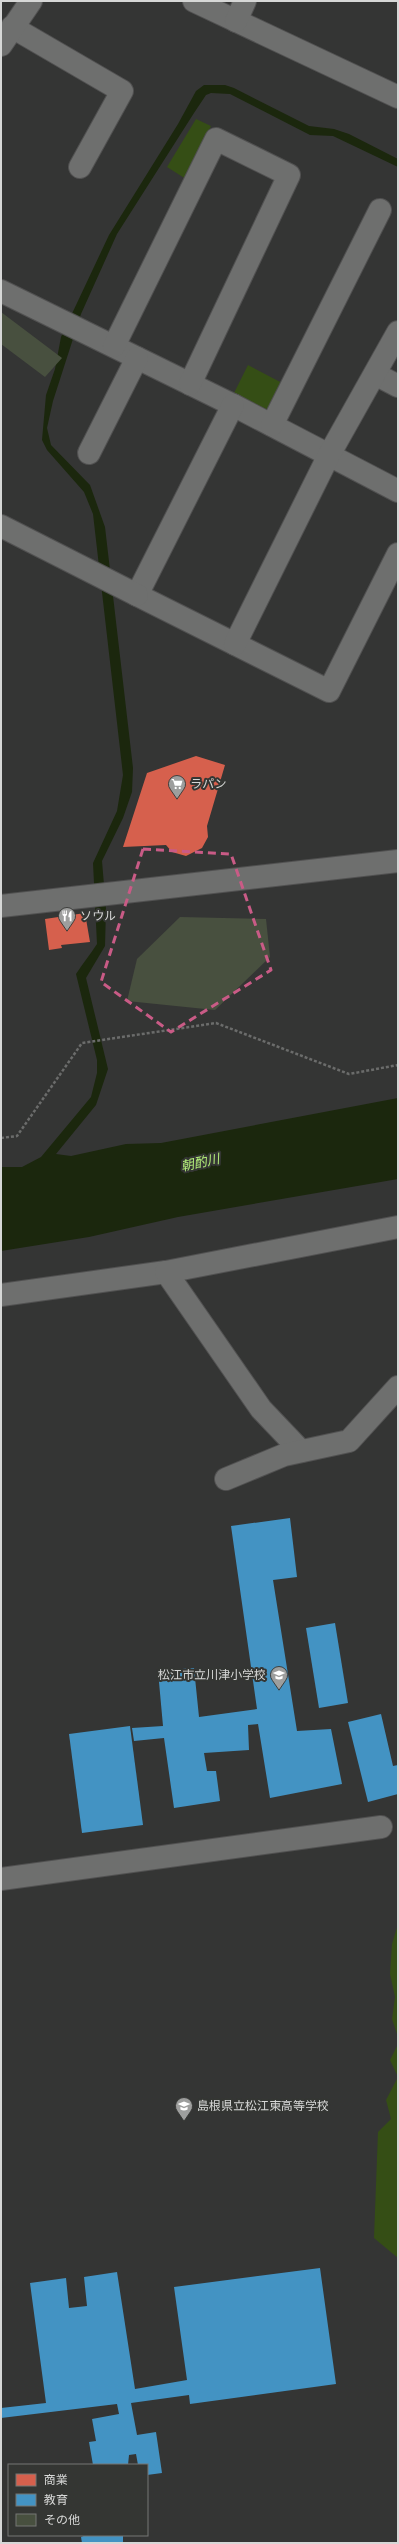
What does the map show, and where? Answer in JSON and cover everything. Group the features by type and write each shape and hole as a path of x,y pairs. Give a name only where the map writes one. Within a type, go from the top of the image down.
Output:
{"street":[{"path":"30,1 7,36 122,91 80,167"},
{"path":"194,1 398,97"},
{"path":"236,21 245,1"},
{"path":"114,346 216,139 276,168 289,175 190,384"},
{"path":"272,425 380,210"},
{"path":"1,291 233,405 398,491"},
{"path":"235,644 329,455 398,332"},
{"path":"89,453 137,358"},
{"path":"375,374 398,386"},
{"path":"137,595 233,405"},
{"path":"1,526 329,692 398,554"},
{"path":"1,906 398,861"},
{"path":"1,1294 166,1272 398,1227"},
{"path":"166,1272 261,1409 301,1451"},
{"path":"226,1479 284,1455 349,1441 398,1387"},
{"path":"1,1879 381,1827"}],"path":[{"path":"1,1138 17,1136 82,1044 216,1023 349,1074 398,1065"}],"highlighted area":[{"path":"143,849 231,854 271,970 171,1032 101,982"}],"green space":[{"path":"196,119 211,126 186,179 167,167"},
{"path":"248,365 284,384 271,411 233,395"},
{"path":"398,1924 398,2037 392,2019 395,1997 390,1974 392,1944"},
{"path":"398,2044 398,2077 390,2060"},
{"path":"398,2077 398,2258 374,2238 378,2132 391,2119 386,2100"}],"water":[{"name":"朝酌川","path":"204,85 225,85 234,88 309,126 334,129 349,134 398,159 398,167 333,136 310,135 230,94 211,93 206,95 117,234 81,314 53,401 47,428 51,445 90,485 105,527 133,768 132,792 123,818 102,861 106,909 105,946 86,978 108,1069 96,1105 56,1154 71,1156 126,1144 161,1143 398,1098 398,1179 178,1217 89,1237 1,1251 1,1167 22,1167 41,1157 91,1097 97,1073 97,1060 76,974 97,944 93,863 117,811 123,775 93,514 84,492 47,450 42,440 46,395 55,369 61,337 109,235 178,124 196,91"}],"building: 商業":[{"name":"ラパン","path":"196,756 225,765 207,826 208,837 202,848 186,856 172,852 166,845 123,847 147,773"},
{"name":"ソウル","path":"85,913 90,942 61,945 62,948 49,950 45,919"}],"building: 教育":[{"path":"290,1518 297,1577 273,1580 297,1731 331,1729 342,1784 270,1798 258,1724 248,1725 249,1750 204,1753 207,1771 216,1771 220,1801 174,1808 164,1738 134,1741 132,1728 163,1726 158,1671 194,1668 199,1717 257,1709 231,1526"},
{"path":"335,1623 348,1703 319,1708 306,1628"},
{"path":"381,1714 393,1766 398,1765 398,1794 368,1802 348,1722"},
{"path":"130,1726 143,1825 82,1833 69,1734"},
{"path":"320,2268 336,2384 190,2404 189,2395 131,2403 137,2435 156,2432 162,2473 148,2475 148,2464 138,2464 136,2454 129,2455 128,2464 93,2464 89,2442 96,2441 92,2419 119,2414 117,2404 1,2418 1,2408 46,2403 30,2283 66,2278 69,2308 87,2306 84,2277 117,2272 135,2389 187,2380 174,2287"},
{"path":"123,2536 123,2543 82,2543 81,2537"}],"building: その他":[{"path":"1,312 62,358 45,377 1,344"},
{"path":"180,917 266,919 270,957 215,1010 127,1001 137,959"}],"place":[{"name":"ラパン","path":"177,799"},
{"name":"ソウル","path":"67,931"},
{"name":"松江市立川津小学校","path":"279,1690"},
{"name":"島根県立松江東高等学校","path":"184,2121"}]}
